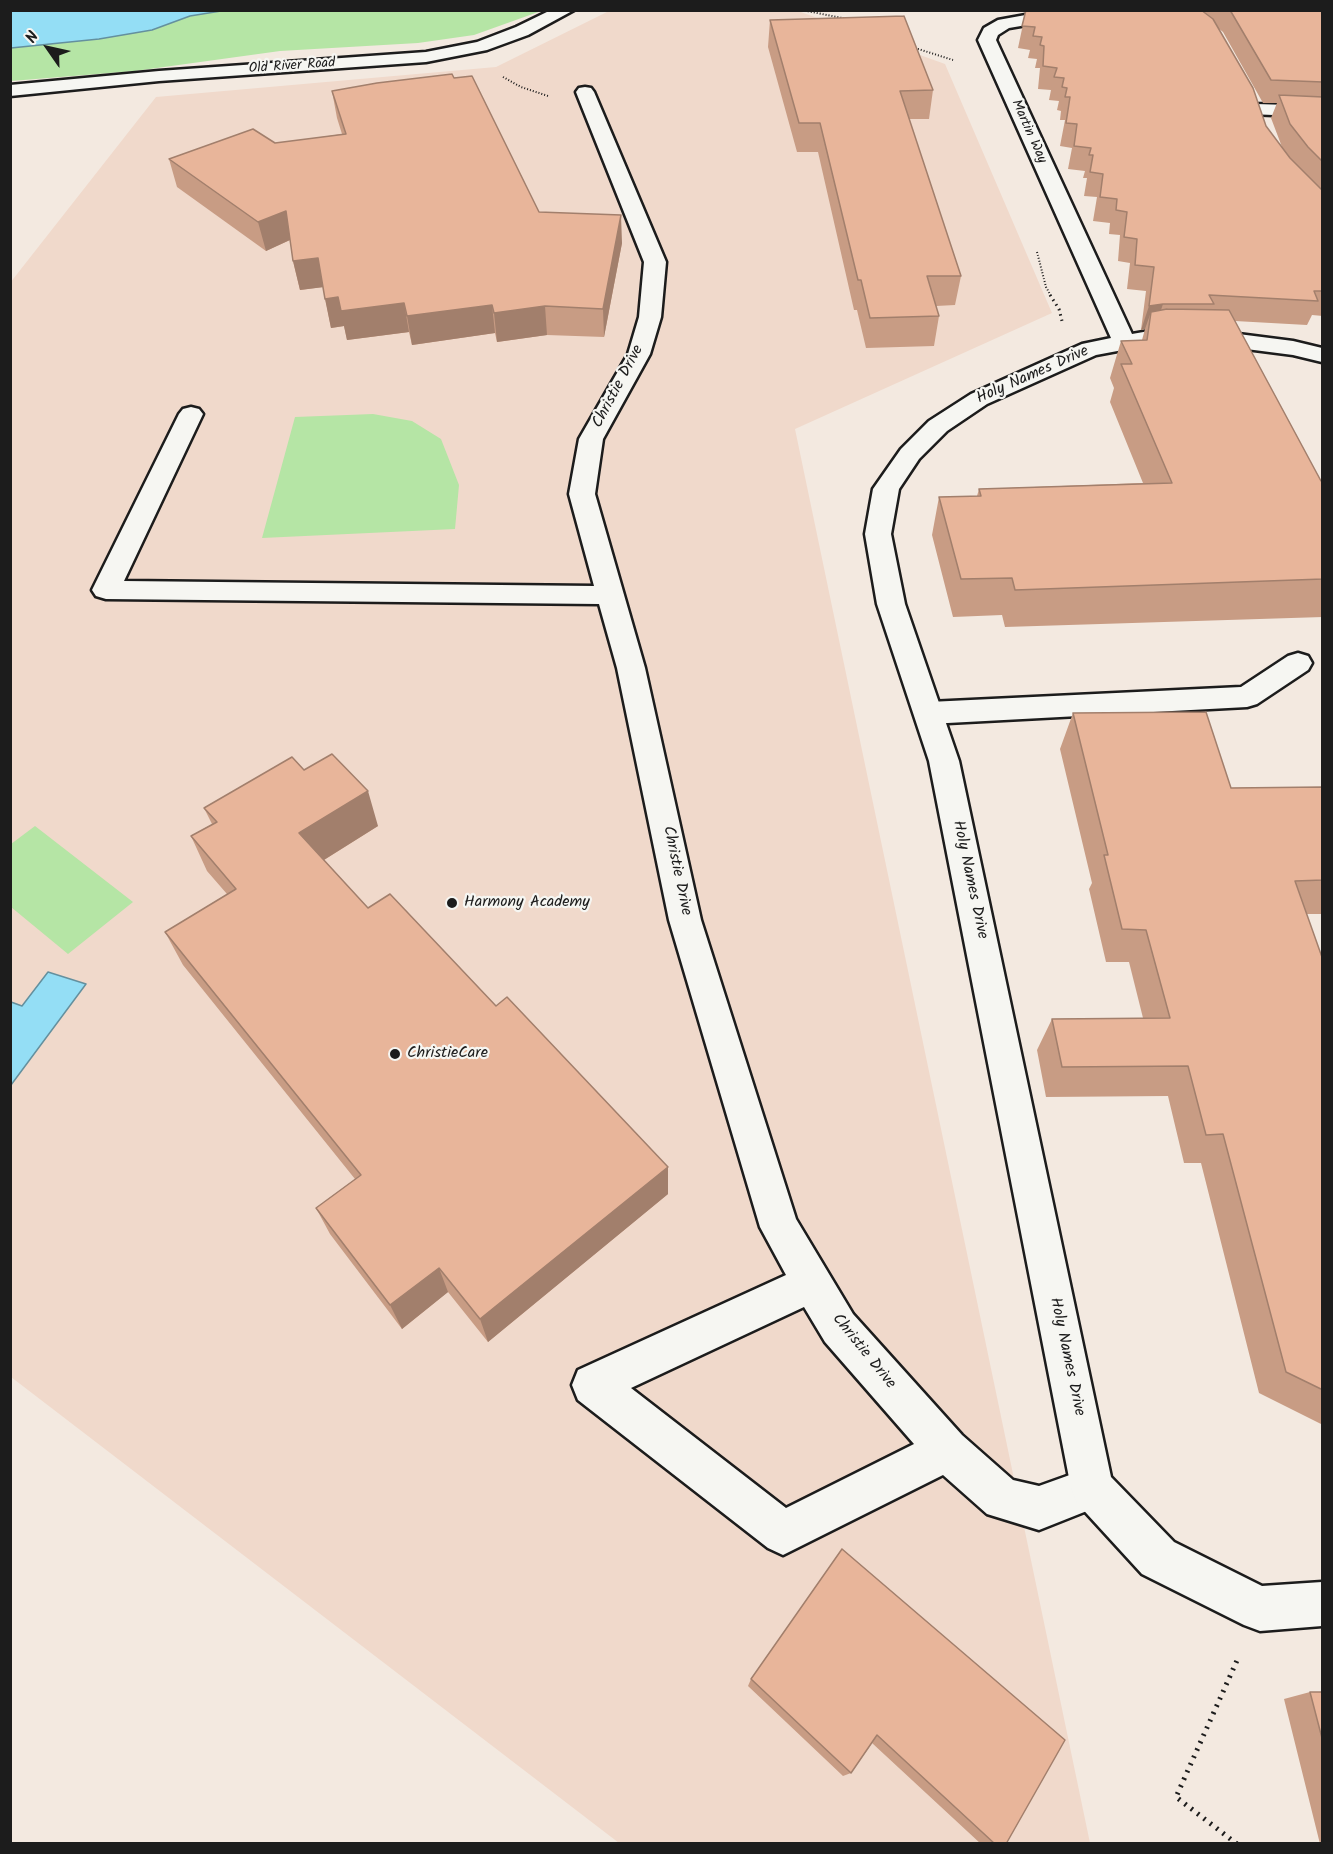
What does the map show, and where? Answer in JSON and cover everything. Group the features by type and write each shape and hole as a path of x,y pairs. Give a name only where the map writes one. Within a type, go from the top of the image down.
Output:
{"street":[{"name":"Old River Road","path":"10,91 170,75 390,61 467,49 522,31 566,10"},
{"name":"Martin Way","path":"1108,10 1068,13 1004,24 990,32 987,40 1124,342"},
{"path":"1245,90 1263,129"},
{"name":"Christie Drive","path":"585,92 655,262 650,317 639,354 591,439 582,494 632,668 686,920 779,1227 839,1328 946,1450 1002,1499 1039,1508 1092,1488"},
{"path":"1256,110 1323,112"},
{"name":"Holy Names Drive","path":"1092,1488 944,761 889,592 878,534 886,489 910,454 938,426 979,399 1090,349 1155,337 1215,338 1293,348 1323,355"},
{"path":"190,414 106,590 611,595"},
{"path":"928,712 1247,697 1298,663"},
{"path":"812,1283 593,1385 783,1533 946,1450"},
{"path":"1092,1488 1158,1558 1260,1610 1323,1604"}],"path":[{"path":"802,10 847,19"},
{"path":"912,47 947,57 959,64"},
{"path":"467,49 488,68 521,87 544,96 585,92"},
{"path":"1036,252 1046,286 1059,309 1062,323"},
{"path":"1237,1844 1176,1797 1260,1610"}],"shaded area":[{"name":"Harmony Academy","path":"611,10 798,11 945,64 1052,313 795,429 1090,1843 619,1843 11,1377 10,283 156,97 496,67"}],"green space":[{"path":"221,11 541,11 474,35 418,43 280,51 135,71 11,81 11,48 99,39 152,30 190,16"},
{"path":"373,414 412,421 441,439 459,485 455,529 262,538 295,417"},
{"path":"35,826 133,902 68,954 11,907 11,844"}],"water":[{"path":"10,11 221,11 190,16 152,30 99,39 11,48"},
{"path":"48,972 86,984 11,1085 11,1002 22,1006"}],"building":[{"path":"1026,10 1201,10 1213,19 1253,88 1266,126 1290,158 1323,191 1323,291 1314,291 1318,301 1209,295 1214,304 1149,306 1154,267 1135,265 1137,239 1124,237 1127,212 1116,210 1117,199 1100,197 1103,174 1090,172 1093,155 1089,155 1091,148 1074,146 1077,124 1066,123 1070,97 1065,97 1067,88 1062,87 1064,78 1054,77 1057,68 1043,66 1044,46 1040,45 1042,37 1033,36 1035,27 1022,26"},
{"path":"1230,10 1323,10 1323,82 1271,80"},
{"path":"904,16 933,90 900,91 961,276 927,276 939,316 870,318 861,280 858,280 820,123 799,123 770,20"},
{"path":"452,74 454,78 472,76 539,212 621,215 603,309 545,306 494,313 492,305 407,316 404,303 341,311 338,297 325,299 318,258 293,261 286,211 258,222 169,159 253,129 275,143 346,134 332,91"},
{"path":"1279,95 1323,97 1323,162 1290,124"},
{"path":"1167,309 1229,310 1323,481 1323,579 1015,590 1012,578 961,579 939,497 981,496 979,489 1172,483 1121,364 1132,364 1121,341 1147,340 1151,312"},
{"path":"1206,712 1231,788 1323,787 1323,880 1295,881 1323,960 1323,1390 1286,1372 1223,1134 1206,1135 1188,1066 1062,1067 1052,1019 1170,1018 1146,930 1122,929 1104,855 1108,855 1073,713"},
{"name":"ChristieCare","path":"332,754 368,791 299,833 368,908 390,894 496,1006 507,997 668,1167 480,1319 439,1268 390,1305 316,1208 361,1175 165,932 236,889 191,836 217,822 204,808 292,757 304,770"},
{"path":"842,1549 1065,1740 1006,1844 995,1844 877,1735 851,1773 751,1679"},
{"path":"1310,1692 1323,1692 1323,1742"}],"place":[{"name":"Harmony Academy","path":"452,903"},
{"name":"ChristieCare","path":"395,1054"}]}
